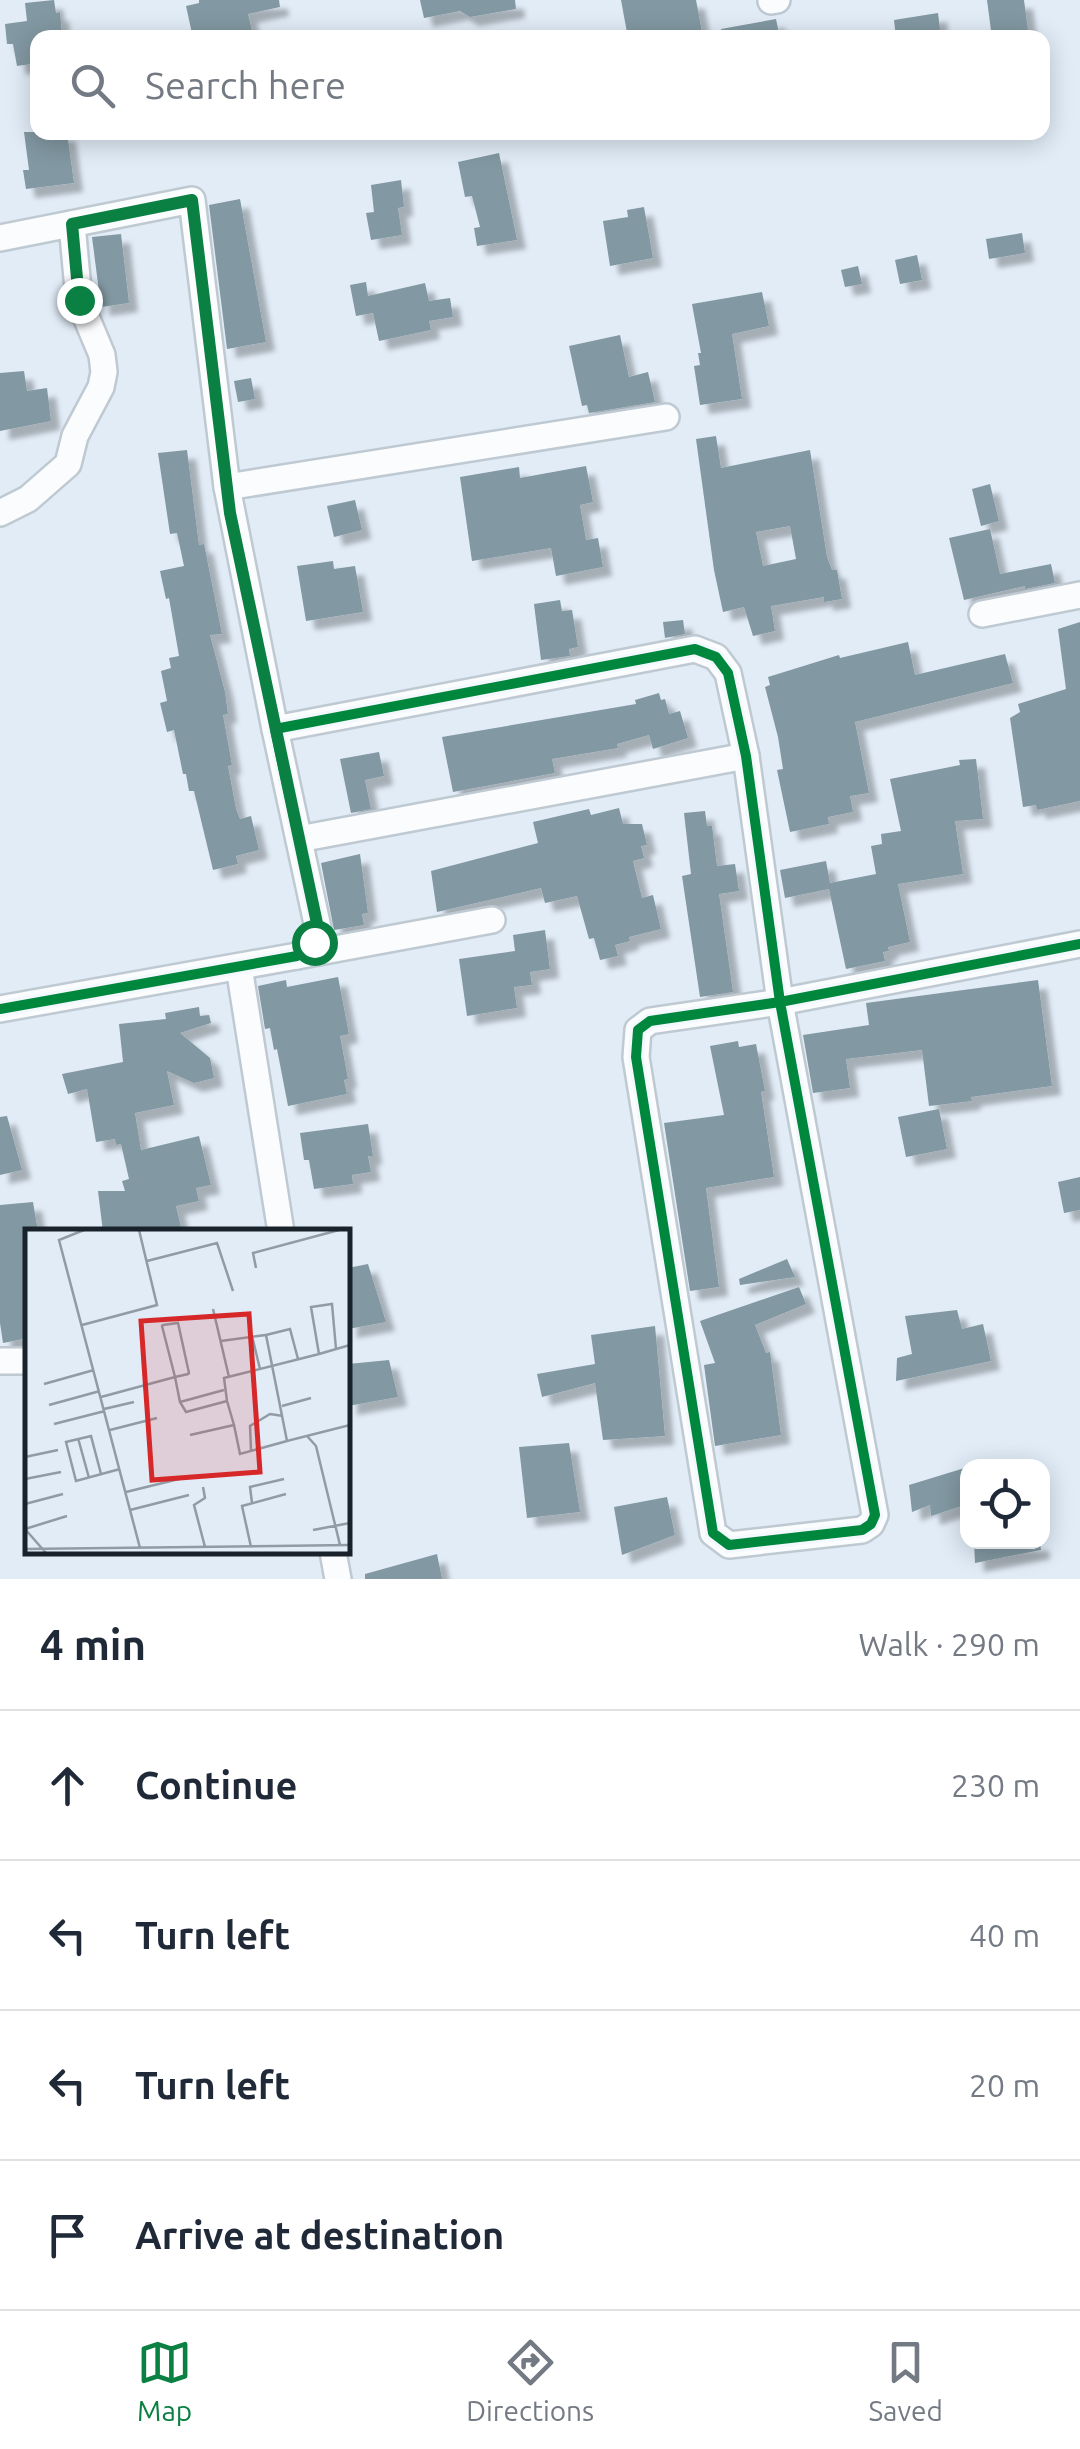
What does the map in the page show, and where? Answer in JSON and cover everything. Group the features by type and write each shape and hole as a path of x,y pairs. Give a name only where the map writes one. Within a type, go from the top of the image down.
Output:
{"street":[{"path":"0,238 192,200 227,487 318,928 314,942 297,956"},
{"path":"0,513 28,500 68,464 75,436 101,386 102,355 79,300 72,224"},
{"path":"227,487 666,417"},
{"path":"982,614 1080,595"},
{"path":"275,729 695,649 716,657 728,673 746,756 780,1002 875,1515 862,1530 729,1545 713,1533 635,1039 638,1030 650,1021 780,1002 1080,944"},
{"path":"299,839 746,756"},
{"path":"0,1010 492,920"},
{"path":"239,967 280,1229"},
{"path":"333,1554 338,1579"}],"building":[{"path":"54,0 62,30 30,30 30,64 17,66 13,44 7,44 5,24 27,21 25,3"},
{"path":"279,0 280,7 248,14 252,30 191,30 186,6"},
{"path":"420,0 515,0 516,9 470,17 460,11 424,18"},
{"path":"621,0 696,0 702,30 627,30"},
{"path":"987,0 1024,0 1028,30 991,30"},
{"path":"938,13 940,30 895,30 894,20"},
{"path":"776,19 778,30 721,30"},
{"path":"24,132 30,132 30,140 68,140 74,183 26,189 23,170 29,170"},
{"path":"499,153 517,240 477,246 474,228 480,227 472,196 465,197 458,162"},
{"path":"401,180 404,207 398,208 402,235 371,240 366,213 374,212 371,185"},
{"path":"240,199 266,342 227,349 209,205"},
{"path":"644,207 653,258 610,266 603,221 628,217 627,210"},
{"path":"1022,233 1025,253 989,259 986,239"},
{"path":"121,234 129,303 101,307 92,237"},
{"path":"917,255 922,280 900,284 895,260"},
{"path":"858,266 862,284 845,287 841,270"},
{"path":"366,282 368,296 425,283 429,301 450,298 453,317 429,321 431,330 379,341 373,313 356,316 350,285"},
{"path":"762,292 769,326 732,334 742,399 700,405 694,366 700,365 701,353 692,304"},
{"path":"620,335 629,377 648,372 655,402 589,413 587,405 582,406 569,346"},
{"path":"24,371 27,391 47,388 51,421 0,431 0,373"},
{"path":"251,378 255,399 238,402 234,381"},
{"path":"716,436 721,468 810,450 827,557 832,570 837,570 842,599 824,602 824,597 771,606 775,631 753,636 744,607 723,612 696,439","holes":["790,526 796,559 763,566 756,532"]},
{"path":"187,450 199,545 204,544 222,634 210,635 225,692 228,714 223,715 232,765 228,766 236,809 240,819 251,816 259,850 236,856 238,864 213,870 194,791 189,791 174,730 167,732 160,703 167,701 161,671 171,668 169,658 179,656 160,571 184,566 177,533 170,534 158,453"},
{"path":"586,466 593,502 580,505 586,540 598,538 603,567 556,576 551,548 472,561 460,477 519,467 520,478"},
{"path":"990,484 999,521 981,526 972,489"},
{"path":"355,500 362,530 334,537 327,506"},
{"path":"990,529 1000,574 1051,564 1055,583 964,600 949,538"},
{"path":"333,561 334,569 355,566 363,612 306,621 297,566"},
{"path":"560,600 562,611 572,610 578,647 569,649 570,656 541,660 534,604"},
{"path":"683,620 685,634 665,638 663,622"},
{"path":"1080,622 1080,801 1037,810 1036,805 1023,807 1010,718 1020,712 1018,704 1066,689 1058,629"},
{"path":"908,642 915,675 1005,654 1013,683 855,722 869,793 850,796 853,812 828,817 829,824 790,832 777,770 783,769 778,737 765,687 770,685 768,677 839,655 840,658"},
{"path":"659,693 669,714 680,711 688,738 653,749 649,735 617,744 618,748 552,759 555,773 453,792 442,737 636,704 635,700"},
{"path":"379,752 384,776 365,780 371,809 351,813 340,759"},
{"path":"976,759 983,819 955,821 963,874 898,884 910,942 888,947 889,951 883,952 885,961 846,969 829,889 785,898 780,870 826,861 830,883 876,874 871,846 882,844 881,834 901,831 890,779"},
{"path":"619,808 623,824 642,824 647,845 641,846 644,858 633,861 642,898 653,895 661,929 615,945 618,956 600,960 594,938 589,939 577,896 545,903 541,888 437,912 431,871 538,843 533,822 589,809 591,815"},
{"path":"705,811 707,826 712,826 717,866 735,864 739,891 719,894 733,992 700,997 682,876 691,874 684,813"},
{"path":"360,854 368,913 362,914 364,925 334,930 321,863"},
{"path":"545,930 550,969 530,972 532,985 514,987 517,1008 467,1016 459,959 515,951 513,935"},
{"path":"338,977 349,1034 340,1036 347,1094 288,1106 277,1049 274,1050 270,1028 265,1029 258,986 286,980 287,987"},
{"path":"1038,980 1052,1086 929,1106 922,1050 846,1059 850,1088 813,1093 803,1035 869,1025 866,1003"},
{"path":"199,1007 200,1016 209,1015 211,1023 180,1033 210,1058 214,1078 194,1083 167,1071 174,1105 135,1113 141,1150 199,1136 211,1185 196,1188 199,1201 176,1206 181,1229 103,1229 98,1191 125,1191 122,1181 129,1179 121,1144 116,1145 115,1139 96,1142 87,1089 68,1094 62,1074 123,1062 119,1024 166,1019 165,1013"},
{"path":"738,1041 739,1047 756,1044 774,1177 706,1188 719,1287 690,1291 664,1123 724,1115 710,1046"},
{"path":"939,1109 947,1149 906,1157 898,1117"},
{"path":"7,1116 22,1170 0,1175 0,1117"},
{"path":"368,1124 371,1172 352,1175 353,1184 314,1189 300,1133"},
{"path":"1080,1177 1080,1210 1064,1213 1058,1182"},
{"path":"33,1202 38,1229 25,1229 25,1339 3,1343 0,1323 0,1205"},
{"path":"787,1259 795,1277 740,1285 739,1279"},
{"path":"368,1264 386,1322 350,1329 350,1268"},
{"path":"799,1287 806,1304 755,1325 766,1353 770,1352 781,1435 715,1446 704,1365 715,1363 700,1321"},
{"path":"957,1310 962,1329 983,1324 991,1361 896,1381 897,1358 912,1354 905,1316"},
{"path":"655,1326 665,1436 603,1440 595,1383 542,1397 537,1374 595,1364 591,1335"},
{"path":"389,1360 398,1397 350,1406 350,1364"},
{"path":"569,1443 580,1512 527,1518 519,1447"},
{"path":"960,1469 960,1507 931,1516 930,1505 912,1512 909,1485"},
{"path":"667,1497 675,1535 622,1555 614,1507"},
{"path":"974,1549 1041,1549 1041,1550 975,1563"},
{"path":"437,1554 442,1579 365,1579 365,1574"}],"cycle path":[{"path":"0,1009 297,956 314,942 318,928 275,729 695,649 716,657 728,673 746,756 780,1002 875,1515 862,1530 729,1545 713,1533 636,1057 638,1030 650,1021 780,1002 1080,944"}],"route":[{"path":"79,300 72,224 192,200 230,513 318,928 314,942"}]}
